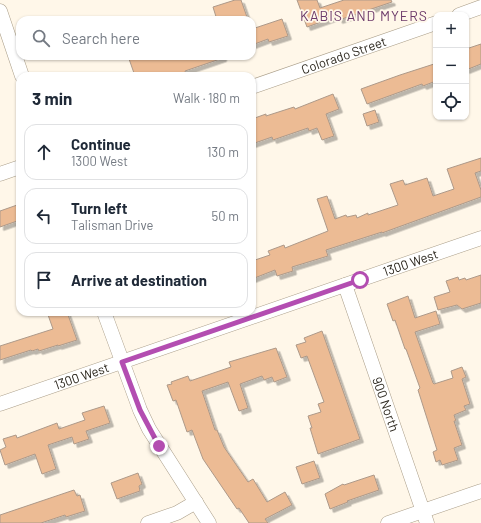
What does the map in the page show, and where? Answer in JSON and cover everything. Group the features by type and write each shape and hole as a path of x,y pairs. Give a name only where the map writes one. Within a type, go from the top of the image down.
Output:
{"street":[{"path":"468,12 481,8"},
{"path":"0,11 16,58"},
{"name":"Colorado Street","path":"256,86 433,24"},
{"path":"17,60 21,72"},
{"path":"0,174 16,168"},
{"name":"1300 West","path":"256,316 481,238"},
{"name":"900 North","path":"345,285 425,517"},
{"path":"105,316 140,410 149,428 209,523"},
{"name":"1300 West","path":"0,404 255,316"},
{"path":"388,523 425,517 481,491"},
{"path":"148,523 177,513 196,502"}],"building":[{"path":"235,0 241,0 247,16 216,16 213,7"},
{"path":"297,0 317,0 320,8 344,0 391,0 392,2 339,20 338,16 307,27"},
{"path":"282,19 288,36 269,42 268,39 256,44 256,28"},
{"path":"481,44 481,64 469,69 469,48"},
{"path":"129,60 217,60 185,72 134,72"},
{"path":"433,64 433,82 423,86 422,84 367,104 361,89"},
{"path":"333,94 339,109 326,114 334,136 322,140 317,128 309,131 308,128 273,140 272,137 256,143 256,118 294,107 295,109"},
{"path":"375,110 379,122 367,126 363,114"},
{"path":"481,158 481,171 475,173 481,190 481,197 382,233 326,250 328,256 292,267 293,271 277,276 275,270 256,277 256,260 270,255 268,251 284,245 285,248 328,231 317,199 327,196 335,219 346,215 347,217 356,215 357,218 368,213 368,215 398,205 390,184 403,180 405,185 427,178 433,196 454,189 447,169"},
{"path":"16,205 16,221 0,227 0,211"},
{"path":"481,275 481,303 462,309 457,305 438,310 434,297 450,292 446,281 458,277 459,280 465,278 466,280"},
{"path":"408,296 415,318 436,311 440,324 415,332 433,383 434,384 453,378 451,371 462,367 466,377 462,379 470,404 464,406 466,410 454,415 456,421 454,421 462,445 454,448 458,460 442,465 440,460 436,462 433,452 437,450 418,390 420,388 395,320 393,321 387,304"},
{"path":"48,316 68,316 77,340 39,351 38,349 31,350 0,360 0,346 53,329"},
{"path":"322,331 360,439 318,454 308,416 321,412 318,404 324,402 307,356 301,358 296,345 306,342 304,338"},
{"path":"276,348 287,377 274,382 272,377 264,380 262,376 240,384 248,408 239,411 228,382 202,391 215,430 217,430 224,447 248,482 253,479 267,502 285,492 292,505 265,519 268,523 249,523 239,508 237,509 203,459 192,430 187,432 176,400 173,401 167,385 188,376 190,381 231,367 229,362"},
{"path":"104,406 110,423 86,431 89,439 74,444 72,437 48,445 56,469 42,474 35,454 5,465 0,450 6,447 3,439 16,435 17,438 57,423 59,429 85,420 82,413"},
{"path":"314,461 320,478 302,484 296,467"},
{"path":"138,473 142,484 139,486 140,491 117,499 111,483"},
{"path":"374,475 379,490 347,501 348,502 330,509 325,494 343,484 344,485"},
{"path":"74,490 77,496 80,495 85,511 66,517 65,515 41,523 0,523 0,515"}],"district":[{"name":"KABIS AND MYERS","path":"364,15"}],"route":[{"path":"159,446 140,410 122,362 360,280"}]}
